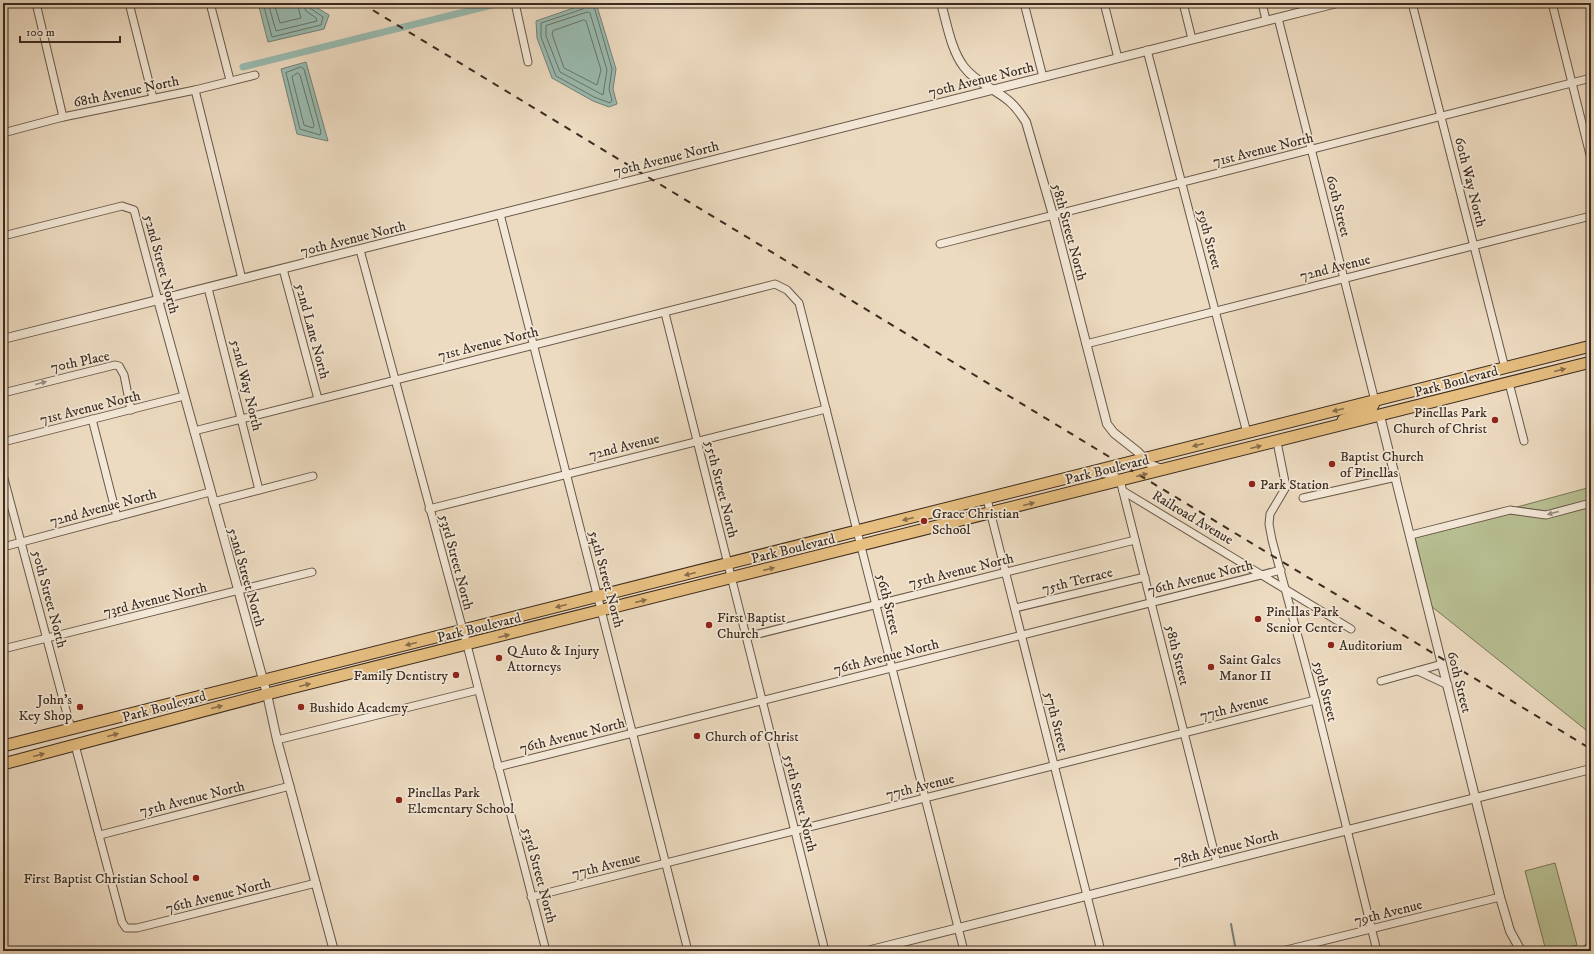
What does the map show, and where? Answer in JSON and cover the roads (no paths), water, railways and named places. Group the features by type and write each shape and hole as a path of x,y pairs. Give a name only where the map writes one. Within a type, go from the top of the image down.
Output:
{"main road":[{"name":"Park Boulevard","path":"3,746 263,682 1591,346"},
{"path":"1509,382 1519,374 1540,366 1546,358"},
{"name":"Park Boulevard","path":"3,764 267,694 732,579 991,513 1122,486 1164,470 1591,362"},
{"path":"1467,394 1478,384 1498,377 1505,368"},
{"path":"1380,416 1381,413 1388,407 1408,400 1421,389"},
{"path":"1339,426 1347,417 1371,409 1375,401"},
{"path":"1276,442 1278,435 1300,426 1307,418"},
{"path":"1203,460 1217,449 1234,444 1242,434"},
{"path":"55,733 75,745 83,734 129,722 134,713"}],"street":[{"path":"36,3 63,117"},
{"path":"129,3 153,98"},
{"path":"210,3 230,80"},
{"name":"58th Street North","path":"941,3 950,38 964,68 1018,109 1026,122 1053,215 1107,424 1114,433 1138,452 1151,465 1164,470"},
{"path":"1024,3 1043,76"},
{"path":"1104,3 1118,58"},
{"path":"1183,3 1192,39"},
{"path":"1262,3 1266,20"},
{"name":"70th Avenue North","path":"3,339 1337,3"},
{"name":"60th Way North","path":"1412,3 1505,368"},
{"path":"1552,3 1591,159"},
{"path":"516,6 528,62"},
{"name":"60th Street","path":"1278,18 1375,401"},
{"name":"59th Street","path":"1147,50 1215,311 1242,434"},
{"name":"68th Avenue North","path":"3,133 63,117 195,90 255,74"},
{"name":"71st Avenue North","path":"940,244 1591,78"},
{"path":"195,90 242,279"},
{"name":"52nd Street North","path":"3,236 122,206 129,207 134,210 237,592 267,694 277,740 334,951"},
{"name":"54th Street North","path":"500,214 566,474 603,611 632,734 667,863 688,951"},
{"name":"72nd Avenue","path":"1086,344 1591,216"},
{"name":"53rd Street North","path":"360,250 467,645 546,951"},
{"name":"52nd Lane North","path":"283,269 318,399"},
{"name":"71st Avenue North","path":"194,431 775,284 787,290"},
{"name":"52nd Way North","path":"208,288 243,419 259,490"},
{"name":"56th Street","path":"787,290 799,303 964,951"},
{"name":"55th Street North","path":"665,313 825,951"},
{"name":"70th Place","path":"3,393 115,365 119,366 124,375 131,410"},
{"path":"1509,382 1524,441"},
{"name":"71st Avenue North","path":"3,442 184,396"},
{"name":"72nd Avenue","path":"429,509 826,409"},
{"name":"60th Street","path":"1380,416 1411,535 1500,897 1510,932 1521,951"},
{"path":"92,419 117,517"},
{"name":"59th Street","path":"1276,442 1286,487 1270,514 1269,524 1378,951"},
{"path":"1094,472 1113,475 1122,486"},
{"name":"50th Street North","path":"3,475 71,729"},
{"path":"213,502 313,476"},
{"path":"1303,498 1396,477"},
{"name":"58th Street","path":"1122,486 1217,863"},
{"name":"Railroad Avenue","path":"1122,486 1351,628"},
{"name":"72nd Avenue North","path":"3,547 210,492"},
{"name":"57th Street","path":"987,499 1101,951"},
{"path":"1411,535 1510,510 1546,515 1591,503"},
{"name":"75th Avenue North","path":"746,637 1135,540"},
{"name":"76th Avenue North","path":"498,767 1281,570"},
{"name":"73rd Avenue North","path":"3,649 237,592 312,572"},
{"name":"75th Terrace","path":"1015,608 1145,577"},
{"path":"1381,681 1442,664"},
{"path":"1418,670 1448,685"},
{"path":"277,740 478,690"},
{"name":"77th Avenue","path":"531,897 1315,700"},
{"path":"75,745 100,835"},
{"name":"78th Avenue North","path":"867,951 1591,769"},
{"name":"75th Avenue North","path":"100,835 290,786"},
{"name":"76th Avenue North","path":"100,835 122,922 126,928 137,928 316,883"},
{"name":"79th Avenue","path":"1282,951 1500,897"}],"water":[{"path":"258,3 309,3 329,15 324,29 268,42"},
{"path":"588,3 596,3 616,69 613,89 617,104 609,107 593,101 552,78 537,38 536,21"},
{"path":"306,62 328,141 297,134 281,69"}],"waterway":[{"path":"243,67 500,3"},
{"path":"1231,924 1236,951"},
{"path":"1581,951 1591,938"}],"railway":[{"path":"361,3 1591,749"}],"place":[{"name":"Pinellas Park Church of Christ","path":"1495,420"},
{"name":"Baptist Church of Pinellas","path":"1332,464"},
{"name":"Park Station","path":"1252,484"},
{"name":"Grace Christian School","path":"924,521"},
{"name":"Pinellas Park Senior Center","path":"1258,619"},
{"name":"First Baptist Church","path":"709,625"},
{"name":"Auditorium","path":"1331,645"},
{"name":"Q Auto & Injury Attorneys","path":"499,658"},
{"name":"Saint Gales Manor II","path":"1211,667"},
{"name":"Family Dentistry","path":"456,675"},
{"name":"John's Key Shop","path":"80,707"},
{"name":"Bushido Academy","path":"301,707"},
{"name":"Church of Christ","path":"697,736"},
{"name":"Pinellas Park Elementary School","path":"399,800"},
{"name":"First Baptist Christian School","path":"196,878"}]}
